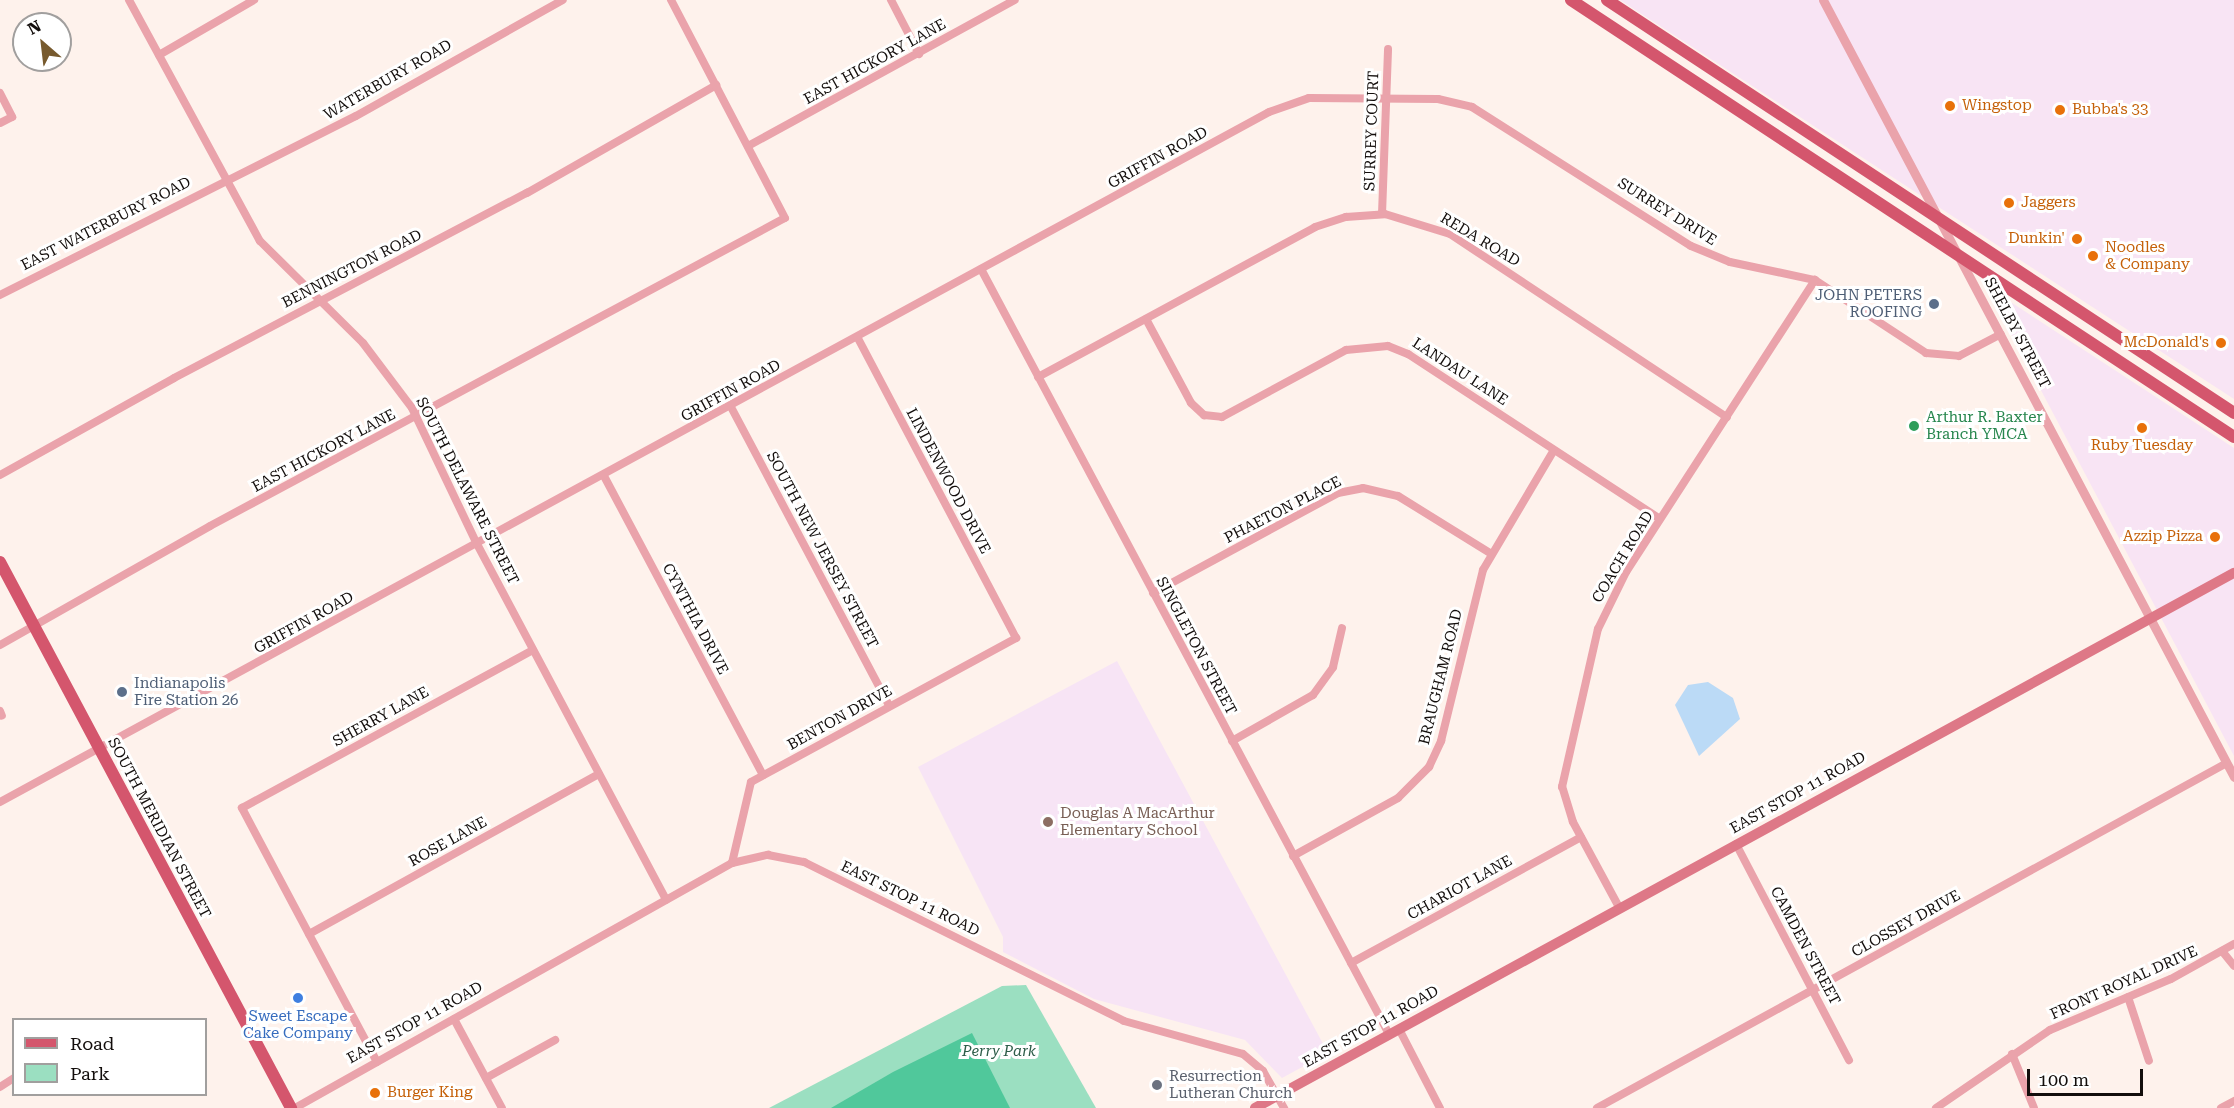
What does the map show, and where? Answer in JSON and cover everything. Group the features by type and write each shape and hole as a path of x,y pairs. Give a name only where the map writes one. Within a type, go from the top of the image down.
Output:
{"main road":[{"path":"1571,0 2234,437"},
{"path":"1607,0 2234,413"},
{"name":"SOUTH MERIDIAN STREET","path":"0,562 293,1108"},
{"name":"EAST STOP 11 ROAD","path":"1278,1095 2234,573"},
{"path":"1255,1108 1278,1095"}],"street":[{"name":"SOUTH DELAWARE STREET","path":"129,0 265,248 370,351 417,417 477,544 666,900"},
{"path":"159,55 254,0"},
{"name":"WATERBURY ROAD","path":"225,178 356,116 563,0"},
{"path":"670,0 748,146"},
{"path":"891,0 919,54"},
{"name":"EAST HICKORY LANE","path":"0,645 210,526 785,218 748,146 1015,0"},
{"name":"SHELBY STREET","path":"1822,0 2152,617 2234,777"},
{"name":"SURREY COURT","path":"1382,214 1388,49"},
{"name":"BENNINGTON ROAD","path":"0,476 320,301 527,194 716,86"},
{"path":"0,93 12,117 0,123"},
{"name":"GRIFFIN ROAD","path":"0,802 98,746 604,476 1275,109 1323,96 1386,98"},
{"name":"SURREY DRIVE","path":"1386,98 1445,100 1482,111 1691,246 1730,262 1815,280 1937,356 1966,353 2001,334"},
{"name":"EAST WATERBURY ROAD","path":"0,295 225,178"},
{"name":"REDA ROAD","path":"1038,377 1316,227 1382,214 1450,234 1727,417"},
{"name":"SINGLETON STREET","path":"981,269 1351,963 1440,1108"},
{"name":"COACH ROAD","path":"1620,909 1581,837 1562,787 1594,643 1613,594 1815,280"},
{"name":"LANDAU LANE","path":"1146,319 1191,403 1204,416 1222,417 1346,350 1381,345 1408,354 1660,519"},
{"name":"LINDENWOOD DRIVE","path":"857,337 1016,638"},
{"name":"SOUTH NEW JERSEY STREET","path":"731,406 889,706"},
{"name":"BRAUGHAM ROAD","path":"1293,856 1398,798 1429,767 1441,741 1490,554 1554,450"},
{"name":"CYNTHIA DRIVE","path":"604,476 763,775"},
{"name":"PHAETON PLACE","path":"1153,593 1338,493 1363,488 1398,496 1490,554"},
{"path":"1232,741 1313,695 1332,667 1342,628"},
{"name":"BENTON DRIVE","path":"732,863 751,782 1016,638"},
{"name":"SHERRY LANE","path":"309,934 242,808 533,650"},
{"name":"CLOSSEY DRIVE","path":"1597,1108 2227,763"},
{"name":"ROSE LANE","path":"309,934 599,774"},
{"name":"CHARIOT LANE","path":"1351,963 1581,837"},
{"name":"CAMDEN STREET","path":"1736,844 1849,1060"},
{"name":"EAST STOP 11 ROAD","path":"293,1108 732,863 768,855 800,861 1124,1021 1240,1052 1261,1068 1278,1095"},
{"path":"309,934 378,1062"},
{"name":"FRONT ROYAL DRIVE","path":"1936,1108 2012,1054 2066,1022 2128,996 2234,944"},
{"path":"2222,951 2234,966"},
{"path":"2128,996 2149,1061"},
{"path":"454,1018 502,1108"},
{"path":"486,1078 555,1040"},
{"path":"2012,1054 2034,1108"},
{"path":"1278,1095 1284,1108"},
{"path":"2221,1108 2234,1101"}],"shaded area":[{"path":"1620,0 2234,0 2234,399"},
{"path":"1986,286 2234,448 2234,756"},
{"path":"1117,661 1328,1053 1282,1078 1245,1040 1094,999 1003,952 1003,937 918,767"}],"green space":[{"name":"Perry Park","path":"1026,985 1096,1108 769,1108 1002,986"},
{"path":"972,1033 1010,1108 831,1108 893,1072"}],"water":[{"path":"1708,682 1733,698 1740,719 1699,756 1675,705 1688,685"}],"place":[{"name":"Wingstop","path":"1950,106"},
{"name":"Bubba's 33","path":"2060,110"},
{"name":"Jaggers","path":"2009,203"},
{"name":"Dunkin'","path":"2077,239"},
{"name":"Noodles & Company","path":"2093,256"},
{"name":"JOHN PETERS ROOFING","path":"1934,304"},
{"name":"McDonald's","path":"2221,343"},
{"name":"Arthur R. Baxter Branch YMCA","path":"1914,426"},
{"name":"Ruby Tuesday","path":"2142,428"},
{"name":"Azzip Pizza","path":"2215,537"},
{"name":"Indianapolis Fire Station 26","path":"122,692"},
{"name":"Douglas A MacArthur Elementary School","path":"1048,822"},
{"name":"Sweet Escape Cake Company","path":"298,998"},
{"name":"Resurrection Lutheran Church","path":"1157,1085"},
{"name":"Burger King","path":"375,1093"}]}
